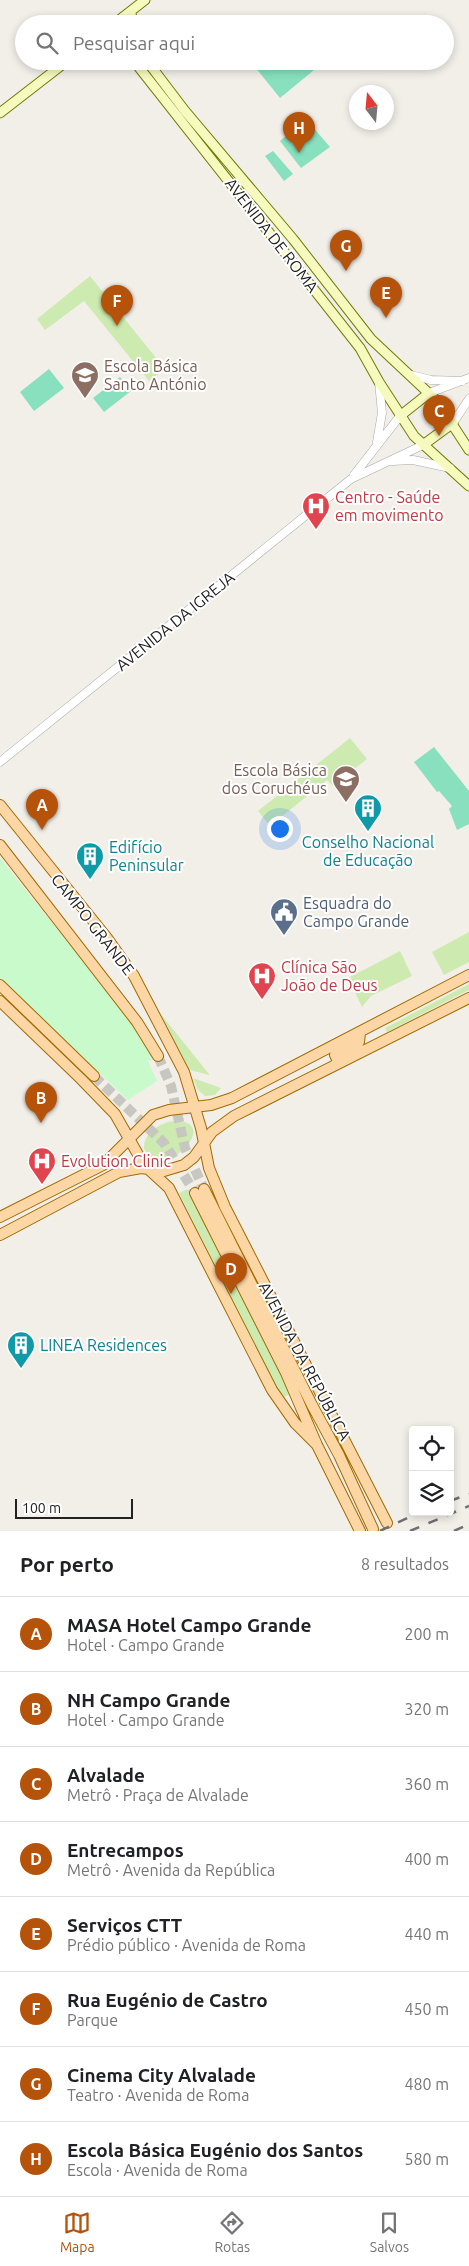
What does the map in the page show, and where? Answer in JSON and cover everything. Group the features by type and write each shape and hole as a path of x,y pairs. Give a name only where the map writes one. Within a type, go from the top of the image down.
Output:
{"main road":[{"path":"125,15 144,0"},
{"path":"131,10 131,15"},
{"path":"0,113 55,70"},
{"name":"AVENIDA DE ROMA","path":"141,70 360,348 400,416 423,445"},
{"name":"AVENIDA DE ROMA","path":"155,70 191,118 312,263 371,339 437,401 453,423"},
{"path":"301,272 312,263"},
{"path":"400,416 428,393"},
{"path":"469,450 453,423 423,445 469,486"},
{"name":"CAMPO GRANDE","path":"0,806 107,938 134,976 182,1067 194,1107"},
{"name":"CAMPO GRANDE","path":"0,845 137,1022 158,1056"},
{"path":"0,1218 100,1166 146,1121 158,1113 216,1103 232,1098 469,976"},
{"path":"0,985 94,1076"},
{"path":"0,1235 119,1172 147,1168 160,1171 178,1168 194,1157 217,1128 234,1116 469,998"},
{"path":"0,1001 81,1079 117,1117 147,1168 172,1192 272,1390 295,1423 317,1445"},
{"path":"339,1063 335,1055 359,1042 360,1033"},
{"path":"194,1107 204,1143"},
{"name":"AVENIDA DA REPÚBLICA","path":"204,1143 211,1174 226,1207 387,1522"},
{"name":"AVENIDA DA REPÚBLICA","path":"339,1456 200,1191 286,1374 317,1445 360,1531"},
{"path":"339,1456 369,1490"},
{"path":"339,1456 374,1529"}],"street":[{"path":"410,374 431,380 466,379"},
{"path":"428,393 466,379"},
{"path":"375,449 382,424 379,382"},
{"path":"453,423 469,399"},
{"path":"469,399 469,414"},
{"name":"AVENIDA DA IGREJA","path":"351,479 400,416"},
{"name":"AVENIDA DA IGREJA","path":"0,762 351,479 423,445"},
{"path":"385,462 414,460 451,468"}],"green space":[{"path":"257,70 314,70 280,98"},
{"path":"306,119 330,147 301,168 280,141"},
{"path":"273,151 293,174 284,181 265,156"},
{"path":"90,276 165,369 149,381 84,301 45,330 37,319"},
{"path":"49,369 64,388 34,411 20,392"},
{"path":"120,377 131,391 104,412 93,398"},
{"path":"350,738 367,759 333,786 327,780 270,826 258,811"},
{"path":"434,747 469,791 469,824 457,830 449,809 452,806 439,791 437,792 414,762"},
{"path":"0,858 134,1025 153,1059 148,1061 157,1081 128,1100 0,978"},
{"path":"469,932 469,962 444,975 432,952"},
{"path":"400,951 412,976 371,996 362,1007 348,978"},
{"path":"469,984 469,990 387,1032 385,1028"},
{"path":"160,1013 209,1074 209,1075 190,1070"},
{"path":"193,1078 221,1088 215,1095 205,1096 198,1090"},
{"path":"173,1121 188,1123 193,1130 191,1139 184,1149 174,1157 162,1161 151,1159 144,1148 149,1133 163,1124"},
{"path":"187,1189 290,1394 282,1398 179,1193"}],"tunnel":[{"path":"158,1056 171,1086 185,1148 204,1189"},
{"path":"94,1076 164,1143 195,1193"}],"railway":[{"path":"454,1500 469,1494"},
{"path":"410,1531 469,1506"},
{"path":"380,1531 412,1516"},
{"path":"454,1531 469,1524"}],"place":[{"name":"Escola Básica Eugénio dos Santos","path":"299,153"},
{"name":"Cinema City Alvalade","path":"346,271"},
{"name":"Serviços CTT","path":"386,318"},
{"name":"Rua Eugénio de Castro","path":"117,326"},
{"name":"Escola Básica Santo António","path":"85,399"},
{"name":"Alvalade","path":"439,436"},
{"name":"Centro - Saúde em movimento","path":"316,530"},
{"name":"Escola Básica dos Coruchéus","path":"346,803"},
{"name":"MASA Hotel Campo Grande","path":"42,830"},
{"name":"Conselho Nacional de Educação","path":"368,832"},
{"name":"Edifício Peninsular","path":"90,880"},
{"name":"Esquadra do Campo Grande","path":"284,936"},
{"name":"Clínica São João de Deus","path":"262,1000"},
{"name":"NH Campo Grande","path":"41,1123"},
{"name":"Evolution Clinic","path":"42,1185"},
{"name":"Entrecampos","path":"231,1294"},
{"name":"LINEA Residences","path":"21,1369"}]}
